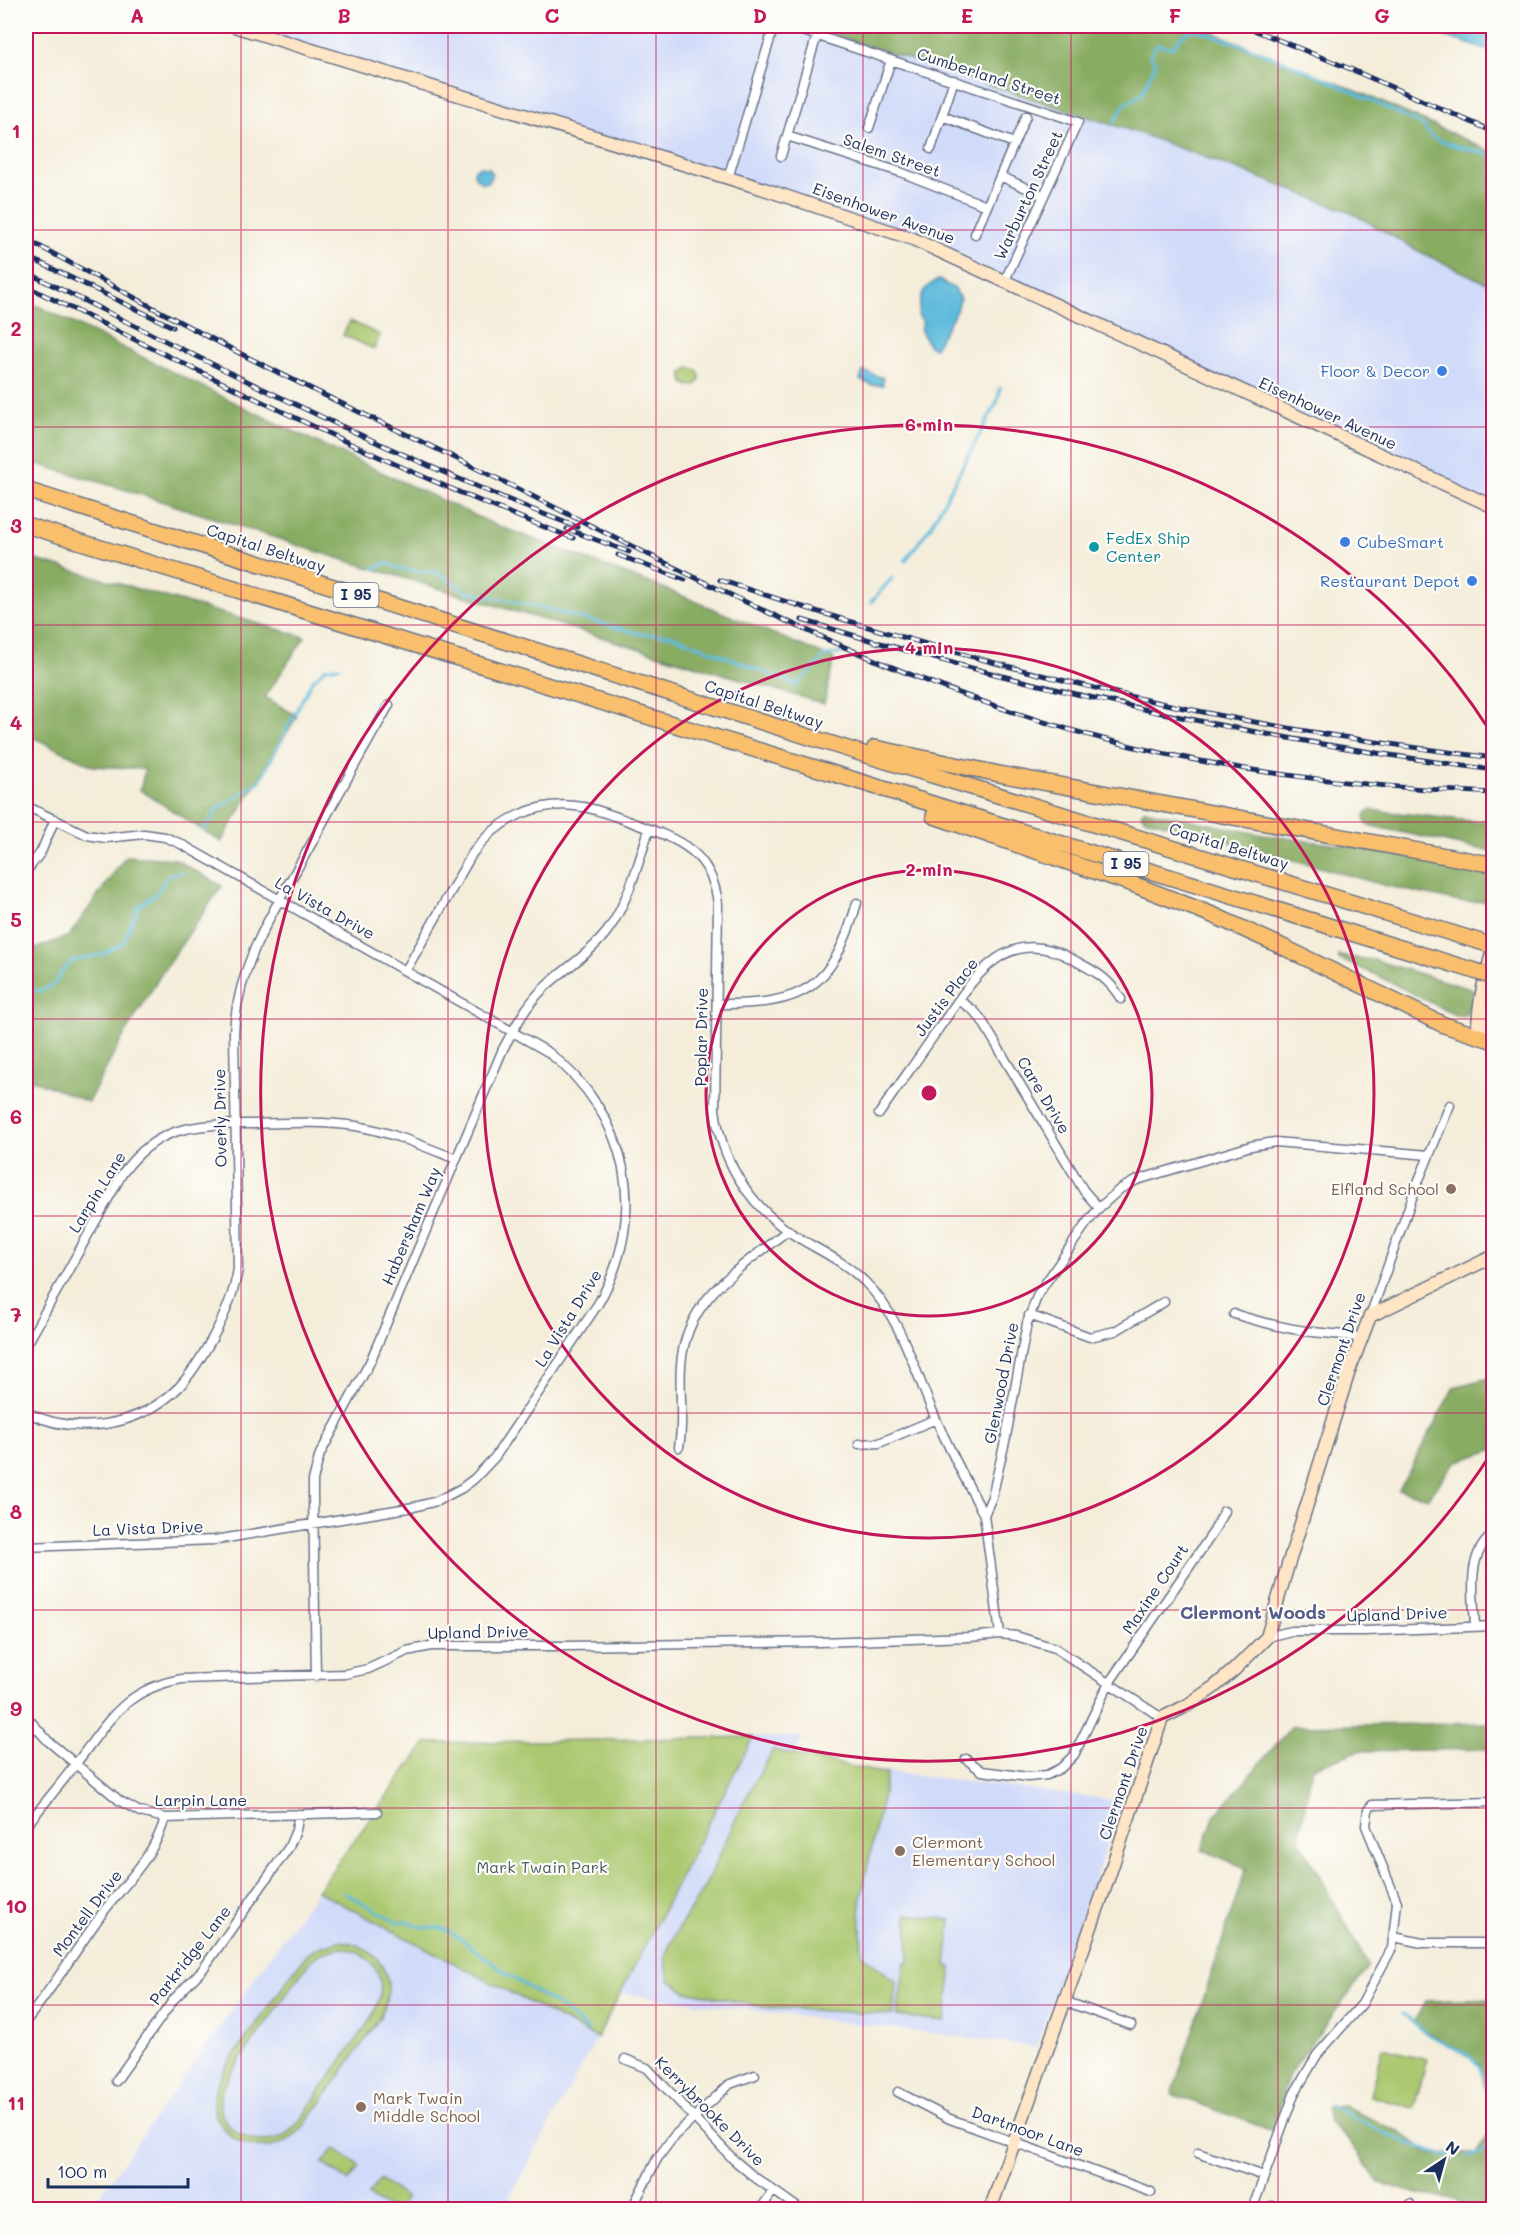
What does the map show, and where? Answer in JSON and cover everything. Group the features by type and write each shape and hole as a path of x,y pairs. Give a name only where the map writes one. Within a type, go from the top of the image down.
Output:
{"highway":[{"name":"Capital Beltway","path":"26,490 952,781 1490,945"},
{"name":"I 95","path":"26,525 776,758 1494,977"},
{"path":"687,698 859,745 1004,775 1358,838 1484,863 1494,862"},
{"path":"776,758 1215,916 1444,1025 1494,1041"}],"main road":[{"name":"Eisenhower Avenue","path":"234,26 728,178 913,239 1494,507"},
{"path":"1478,1037 1477,1018 1490,945"},
{"path":"1478,1037 1494,1001"},
{"path":"1370,1316 1494,1256"},
{"name":"Clermont Drive","path":"990,2210 1162,1718 1188,1705 1214,1687 1267,1637 1360,1338 1370,1316"}],"street":[{"path":"728,178 774,26"},
{"name":"Cumberland Street","path":"788,26 1078,122"},
{"path":"781,156 817,35"},
{"path":"869,128 891,60"},
{"path":"931,149 954,80"},
{"path":"942,116 1014,143"},
{"path":"975,234 1026,116"},
{"name":"Warburton Street","path":"1005,280 1078,122"},
{"name":"Salem Street","path":"787,136 900,172 987,206"},
{"path":"1000,176 1044,196"},
{"name":"Overly Drive","path":"26,1412 49,1421 70,1425 110,1423 149,1409 169,1396 187,1378 202,1358 225,1316 236,1282 239,1255 234,1032 237,996 251,955 279,900 389,705"},
{"name":"Poplar Drive","path":"406,970 472,854 489,834 508,819 537,808 570,805 595,809 674,838 689,848 704,863 714,884 718,904 715,1110 722,1143 732,1169 748,1193 769,1215 788,1230 846,1265 878,1296 894,1322 936,1419 984,1515"},
{"name":"La Vista Drive","path":"26,806 87,835 106,838 144,834 165,837 181,844 548,1052 574,1074 595,1101 612,1132 623,1167 627,1204 623,1240 613,1273 598,1304 489,1465 474,1479 450,1495 424,1505 215,1540 189,1543 26,1546"},
{"path":"26,872 41,852 55,819"},
{"name":"Habersham Way","path":"316,1676 313,1480 320,1454 370,1362 503,1049 525,1010 541,991 595,945 610,928 621,908 649,829"},
{"path":"717,1004 769,1003 790,997 810,986 827,971 839,954 847,937 857,903"},
{"name":"Justis Place","path":"879,1114 976,975 992,961 1011,952 1034,948 1061,954 1099,974 1113,985 1121,999"},
{"name":"Care Drive","path":"959,1000 981,1019 1084,1191 1099,1208"},
{"name":"Clermont Drive","path":"1370,1316 1429,1155 1450,1105"},
{"name":"Larpin Lane","path":"26,1346 131,1162 152,1143 175,1131 200,1125 317,1122 356,1126 405,1139 456,1159"},
{"name":"Glenwood Drive","path":"1000,1634 984,1515 992,1497 1006,1437 1023,1340 1029,1315 1038,1294 1099,1208 1120,1189 1137,1180 1262,1143 1291,1142 1429,1155"},
{"path":"680,1447 681,1361 686,1339 696,1315 707,1297 721,1282 788,1230"},
{"path":"1029,1315 1090,1337 1115,1331 1164,1302"},
{"path":"1234,1314 1286,1328 1315,1333 1340,1333 1360,1338"},
{"path":"859,1444 879,1443 936,1419"},
{"name":"Maxine Court","path":"966,1759 982,1772 1028,1777 1047,1774 1061,1768 1074,1755 1109,1683 1214,1531 1224,1511"},
{"path":"1475,1626 1475,1564 1482,1545 1494,1534"},
{"name":"Upland Drive","path":"1267,1637 1291,1631 1365,1631 1494,1626"},
{"path":"1000,1634 1016,1636 1055,1648 1162,1718"},
{"name":"Upland Drive","path":"26,1826 117,1710 135,1695 155,1686 182,1679 316,1676 355,1672 407,1651 431,1646 551,1647 819,1642 1000,1634"},
{"name":"Larpin Lane","path":"26,1716 48,1742 130,1808 153,1817 377,1812"},
{"path":"1252,2210 1285,2116 1301,2080 1317,2055 1362,2004 1392,1948 1397,1902 1366,1826 1368,1810 1372,1805 1494,1802"},
{"name":"Parkridge Lane","path":"116,2081 174,1999 203,1969 289,1847 299,1814"},
{"name":"Montell Drive","path":"26,2021 103,1912 126,1886 155,1845 165,1818"},
{"path":"1394,1937 1422,1943 1494,1943"},
{"path":"1064,2001 1131,2025"},
{"name":"Kerrybrooke Drive","path":"626,2060 647,2068 734,2160 801,2210"},
{"path":"631,2210 661,2153 674,2136 730,2084 755,2075"},
{"name":"Dartmoor Lane","path":"898,2092 943,2116 1151,2192"},
{"path":"1198,2153 1264,2176"},
{"path":"760,2210 773,2191"},
{"path":"1272,2206 1283,2210"}],"shaded area":[{"path":"234,26 806,26 1141,134 1352,213 1420,252 1493,286 1493,507 908,237"},
{"name":"Clermont Elementary School","path":"753,1737 803,1737 792,1760 1122,1801 1036,2047 621,1993"},
{"name":"Mark Twain Middle School","path":"317,1891 597,2038 503,2209 89,2210"}],"green space":[{"path":"806,26 1198,26 1361,93 1493,152 1493,286 1420,252 1352,213 1242,171 1141,134"},
{"path":"26,300 297,433 491,523 668,590 834,659 824,704 344,560 123,489 26,461"},
{"path":"350,321 380,335 374,349 343,335"},
{"path":"691,368 697,371 700,377 697,383 691,386 685,383 682,377 685,371"},
{"path":"26,557 305,637 265,697 297,716 221,842 140,790 145,769 93,766 26,734"},
{"path":"1144,810 1263,835 1348,846 1492,871 1493,901 1460,902 1387,886 1144,818 1141,813"},
{"path":"1371,810 1480,822 1493,817 1493,852 1368,825 1364,820 1365,814"},
{"path":"126,856 175,859 222,886 163,971 127,1030 88,1102 26,1077 26,952 69,936"},
{"path":"1339,956 1374,960 1474,990 1466,1015 1457,1016 1339,959"},
{"path":"1493,1377 1493,1450 1455,1462 1428,1498 1399,1490 1454,1387"},
{"path":"1493,1723 1493,1749 1358,1751 1312,1768 1299,1839 1369,1966 1289,2074 1273,2131 1172,2094 1246,1868 1202,1850 1214,1817 1292,1726"},
{"name":"Mark Twain Park","path":"753,1737 597,2038 317,1891 426,1743"},
{"path":"773,1750 887,1774 860,1902 862,1955 896,1981 893,2015 763,2007 686,1991 669,1980 665,1955 706,1884 744,1801"},
{"path":"907,1914 951,1920 946,1966 952,1967 945,2021 897,2016 905,1962 909,1962"},
{"path":"340,1941 351,1943 377,1959 386,1976 388,1986 385,2006 372,2029 304,2126 280,2144 267,2147 251,2146 229,2134 218,2121 213,2105 216,2088 232,2058 306,1955 319,1947","holes":["340,1948 358,1953 372,1964 380,1979 379,1999 370,2019 299,2122 290,2131 284,2136 264,2141 239,2133 226,2121 220,2105 222,2092 232,2071 311,1960 321,1953"]},
{"path":"1493,1999 1493,2128 1480,2064 1413,2023 1426,2001"},
{"path":"1382,2048 1427,2059 1414,2108 1370,2096"},
{"path":"1342,2105 1399,2132 1429,2153 1476,2154 1493,2128 1493,2209 1466,2209 1456,2199 1422,2195 1379,2183 1350,2142 1329,2122 1326,2107"},
{"path":"334,2148 360,2166 349,2181 323,2163"},
{"path":"380,2179 406,2198 398,2209 389,2209 368,2195"}],"water":[{"path":"1413,26 1493,26 1493,52"},
{"path":"478,167 489,168 492,173 489,182 482,183 475,177 474,171"},
{"path":"939,280 955,289 960,299 958,307 935,348 929,346 920,329 923,322 918,315 925,289"},
{"path":"863,371 883,378 883,385 871,385 860,380"}],"waterway":[{"path":"1183,26 1245,46 1335,84 1424,126 1431,137 1494,156"},
{"path":"1114,122 1125,104 1141,95 1156,63 1150,55 1157,44 1172,48 1180,37 1193,30"},
{"path":"905,561 931,526 998,400 1000,388"},
{"path":"374,568 387,563 400,569 438,573 465,591 551,610 641,634 671,635 797,685 825,656 844,653"},
{"path":"871,602 892,578"},
{"path":"203,830 219,808 260,781 312,681 326,668 339,667"},
{"path":"26,989 40,991 55,984 61,972 72,961 103,954 123,943 139,906 156,894 169,874 183,872"},
{"path":"344,1892 396,1922 442,1928 458,1937 507,1974 563,2009 588,2030"},
{"path":"1403,2014 1426,2033 1469,2056 1479,2066 1486,2081 1491,2142 1475,2156 1467,2157"},
{"path":"1329,2105 1407,2142 1458,2158"}],"railway":[{"path":"1244,26 1348,68 1494,132"},
{"path":"26,239 260,364 749,604 899,670 975,699 1052,725 1131,746 1221,765 1357,783 1494,793"},
{"path":"26,256 173,327"},
{"path":"26,272 367,438 506,499 577,527"},
{"path":"26,286 365,450 573,538"},
{"path":"567,529 629,552"},
{"path":"618,555 685,580"},
{"path":"720,580 950,651 1125,695 1299,730 1494,758"},
{"path":"802,620 973,669 1144,710 1317,743 1494,770"}],"place":[{"name":"Floor & Decor","path":"1442,371"},
{"name":"CubeSmart","path":"1345,542"},
{"name":"FedEx Ship Center","path":"1094,547"},
{"name":"Restaurant Depot","path":"1472,581"},
{"name":"Elfland School","path":"1451,1189"},
{"name":"Clermont Elementary School","path":"900,1851"},
{"name":"Mark Twain Middle School","path":"361,2107"}],"district":[{"name":"Clermont Woods","path":"1253,1613"}]}
